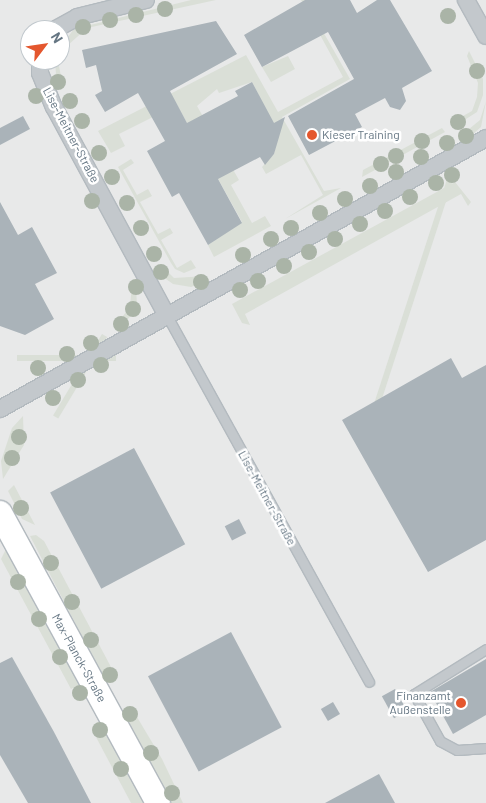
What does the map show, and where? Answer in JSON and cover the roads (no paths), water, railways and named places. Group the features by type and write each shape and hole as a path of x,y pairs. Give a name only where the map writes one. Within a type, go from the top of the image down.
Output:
{"street":[{"path":"70,21 77,17 146,0"},
{"path":"466,0 486,35"},
{"name":"Lise-Meitner-Straße","path":"42,70 45,89 166,314"},
{"path":"0,409 166,314 486,138"},
{"name":"Max-Planck-Straße","path":"0,513 158,803"}],"lane":[{"name":"Lise-Meitner-Straße","path":"166,314 369,682"},
{"path":"486,649 414,694 440,741 457,750 486,748"}],"place":[{"name":"Kieser Training","path":"312,135"},
{"name":"Finanzamt Außenstelle","path":"461,703"}]}
